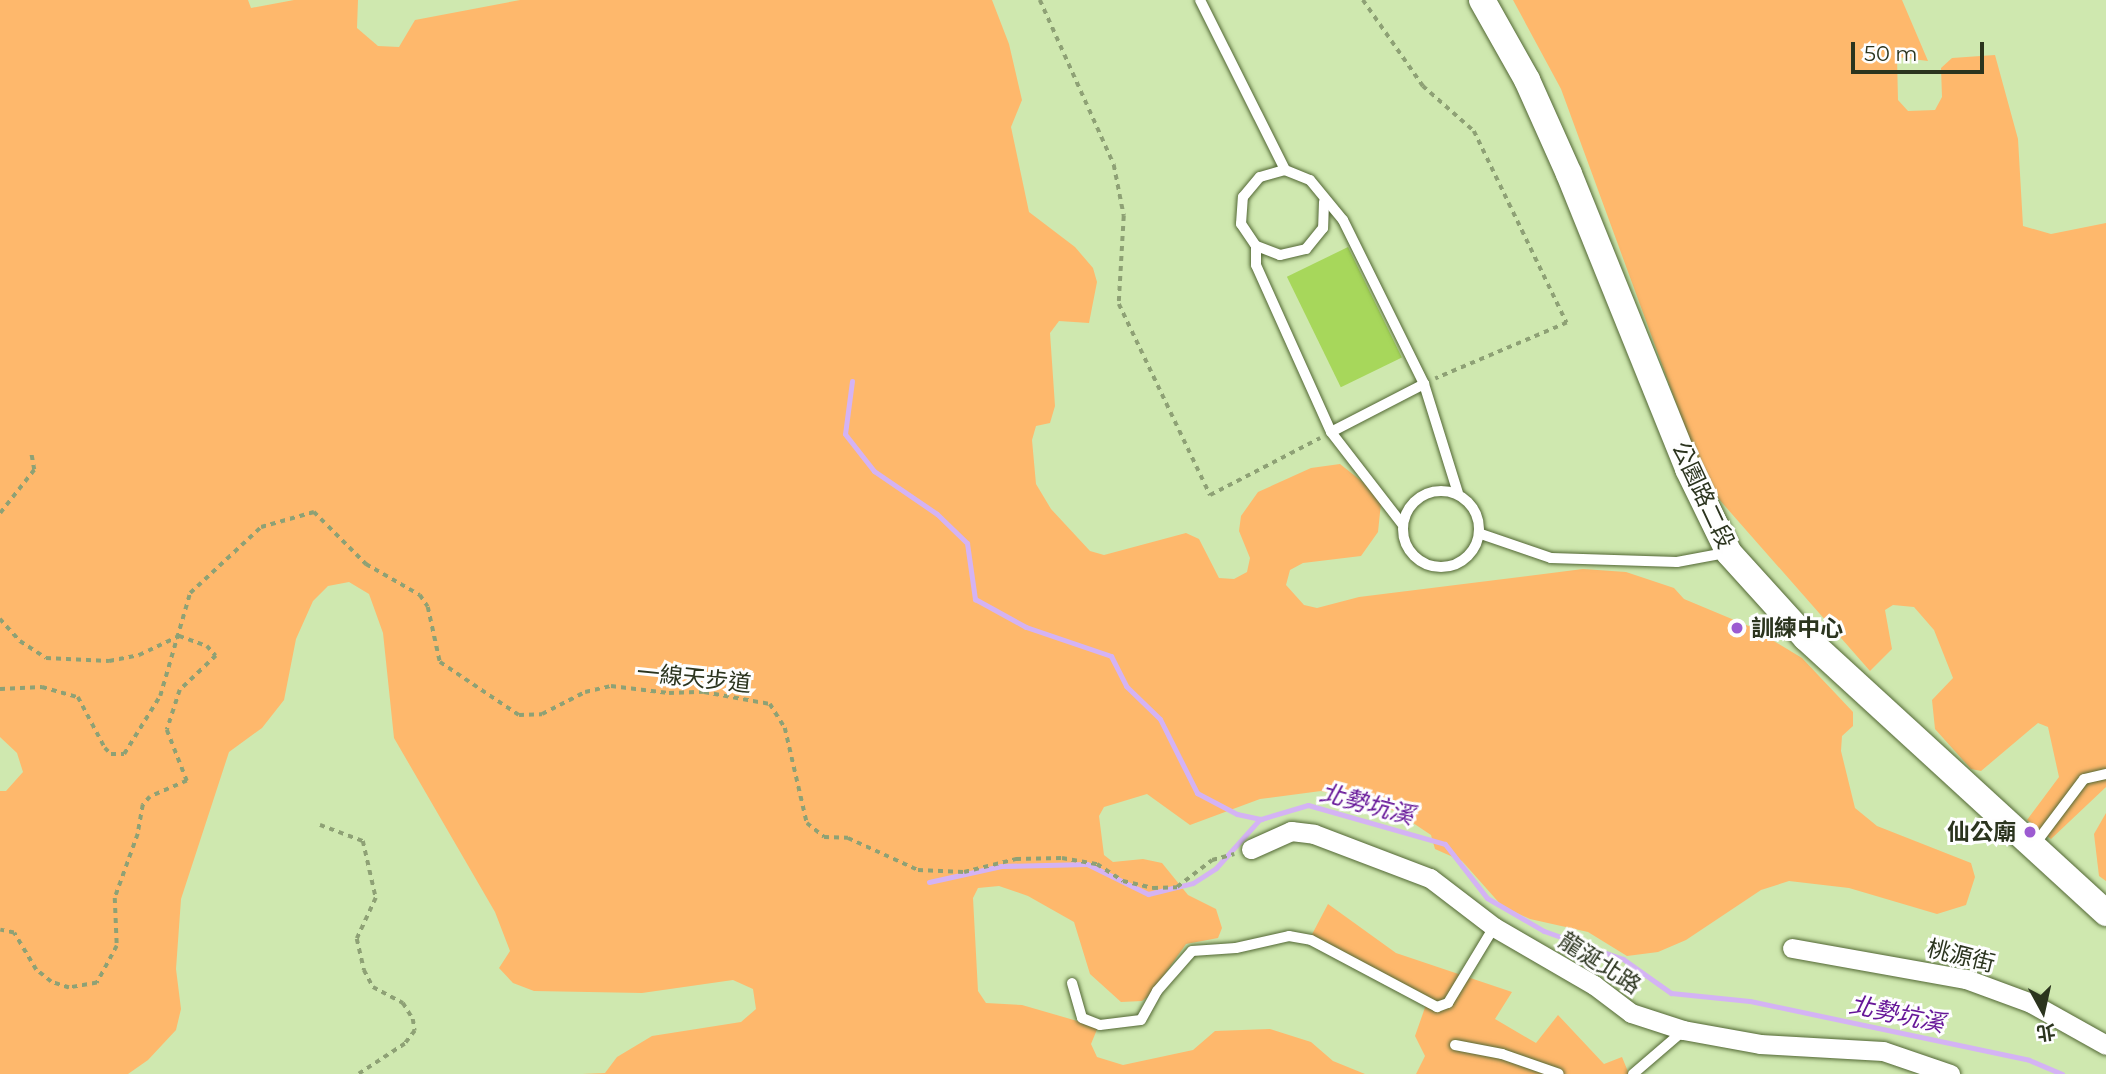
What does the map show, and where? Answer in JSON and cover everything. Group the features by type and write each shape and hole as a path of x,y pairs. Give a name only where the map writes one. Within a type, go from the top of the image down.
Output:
{"main road":[{"name":"公園路二段","path":"1482,0 1527,80 1569,174 1689,470 1729,553 1805,638 2106,912"}],"street":[{"name":"龍涎北路","path":"1251,849 1291,831 1314,834 1430,878 1494,927 1594,985 1631,1013 1683,1030 1760,1044 1883,1051 1950,1074"},
{"name":"桃源街","path":"1792,948 1966,979 2031,1003 2106,1045"}],"lane":[{"path":"1200,0 1285,170"},
{"path":"1285,170 1310,180 1324,202 1343,220 1424,384 1458,493 1476,510 1481,534 1470,556 1449,568 1424,565 1406,548 1402,524 1331,432 1256,265 1256,246 1241,224 1243,197 1259,177 1285,170"},
{"path":"1256,246 1280,255 1306,248 1322,228 1324,202"},
{"path":"1331,432 1424,384"},
{"path":"1402,524 1412,502 1434,490 1458,493"},
{"path":"1481,534 1551,558 1677,562 1729,553"},
{"path":"2033,848 2084,779 2106,774"},
{"path":"1072,983 1082,1018 1100,1025 1141,1020 1157,991 1192,951 1236,948 1289,936 1311,940 1437,1007 1448,1003 1494,927"},
{"path":"1633,1074 1683,1030"},
{"path":"1455,1045 1528,1063 1559,1074"},
{"path":"1525,1074 1528,1063"}],"path":[{"path":"1040,0 1114,166 1124,216 1119,304 1210,495 1331,432"},
{"path":"1363,0 1423,86 1475,131 1567,323 1424,384"},
{"path":"0,513 34,470 31,453"},
{"name":"一線天步道","path":"0,689 42,687 78,697 104,748 111,754 124,754 160,696 190,593 253,533 314,512 366,564 420,595 428,607 440,662 519,715 542,714 585,692 611,686 669,694 704,692 770,705 785,728 807,823 824,837 848,838 918,870 964,872 1016,859 1062,858 1097,864 1123,881 1153,888 1177,887 1212,860 1251,849"},
{"path":"0,619 20,641 46,658 78,663 139,656 179,636 206,646 216,656 183,684 169,722 167,737 187,772 187,781 150,797 143,805 138,834 115,898 117,946 109,966 97,983 69,988 36,970 14,933 0,930"},
{"path":"320,825 363,841 376,898 357,939 364,970 373,987 403,1003 413,1019 415,1031 405,1044 359,1074"}],"shaded area":[{"path":"0,0 248,0 251,8 294,0 358,0 357,28 378,46 399,47 415,20 520,0 992,0 1009,44 1022,100 1011,127 1029,212 1075,247 1093,268 1097,282 1089,323 1059,321 1050,333 1055,406 1050,423 1036,426 1032,440 1036,484 1051,509 1090,551 1104,555 1186,533 1199,539 1219,578 1234,579 1247,572 1250,558 1239,531 1241,516 1258,492 1311,468 1340,464 1374,491 1381,503 1378,532 1361,556 1303,563 1290,570 1286,585 1304,605 1317,608 1359,597 1583,569 1626,572 1674,588 1684,599 1751,627 1802,658 1853,712 1853,726 1842,736 1841,751 1855,808 1877,826 1971,863 1975,877 1966,905 1937,914 1849,888 1789,881 1761,890 1686,940 1658,952 1627,956 1588,932 1530,919 1502,906 1462,861 1435,849 1431,835 1395,811 1321,791 1260,799 1190,825 1147,794 1104,807 1099,816 1104,855 1113,862 1143,859 1162,863 1188,895 1216,909 1222,928 1218,938 1186,944 1150,995 1142,1001 1121,1002 1090,974 1074,922 1028,896 999,886 978,888 973,898 978,991 986,1003 1022,1005 1098,1027 1091,1044 1097,1057 1123,1065 1193,1050 1215,1031 1270,1029 1311,1042 1333,1061 1365,1074 582,1074 605,1073 617,1057 652,1036 741,1022 756,1009 753,989 733,980 642,993 534,991 513,983 499,968 510,951 495,912 394,738 383,633 369,594 349,582 328,586 313,601 296,639 284,700 262,728 229,752 181,899 176,969 181,1009 176,1030 148,1060 128,1074 0,1074 0,791 6,791 23,772 17,753 0,737"},
{"path":"1513,0 1902,0 1928,61 1897,57 1898,100 1908,111 1935,110 1942,97 1941,68 1952,58 1995,55 2018,139 2023,226 2051,234 2106,223 2106,787 2051,839 2027,820 2059,777 2048,727 2038,723 1981,771 1971,769 1935,729 1932,700 1953,678 1934,630 1914,607 1893,605 1885,610 1892,649 1870,671 1717,497 1701,471 1561,89"},
{"path":"2106,813 2106,881 2099,876 2094,834"},
{"path":"1328,904 1396,953 1512,992 1495,1019 1536,1043 1558,1015 1604,1064 1622,1057 1629,1074 1416,1074 1425,1056 1415,1036 1428,999 1309,940"}],"building":[{"path":"1348,247 1402,358 1341,387 1287,277"}],"waterway":[{"name":"北勢坑溪","path":"852,381 845,434 874,471 937,514 967,543 975,599 1026,627 1111,656 1126,686 1160,719 1197,793 1237,814 1261,819 1308,805 1445,844 1487,898 1544,931 1623,959 1671,993 1750,1001 2029,1060 2062,1074"},
{"path":"929,882 1001,866 1087,864 1148,894 1193,883 1216,868 1260,819"}],"place":[{"name":"訓練中心","path":"1737,628"},
{"name":"仙公廟","path":"2030,832"}]}
